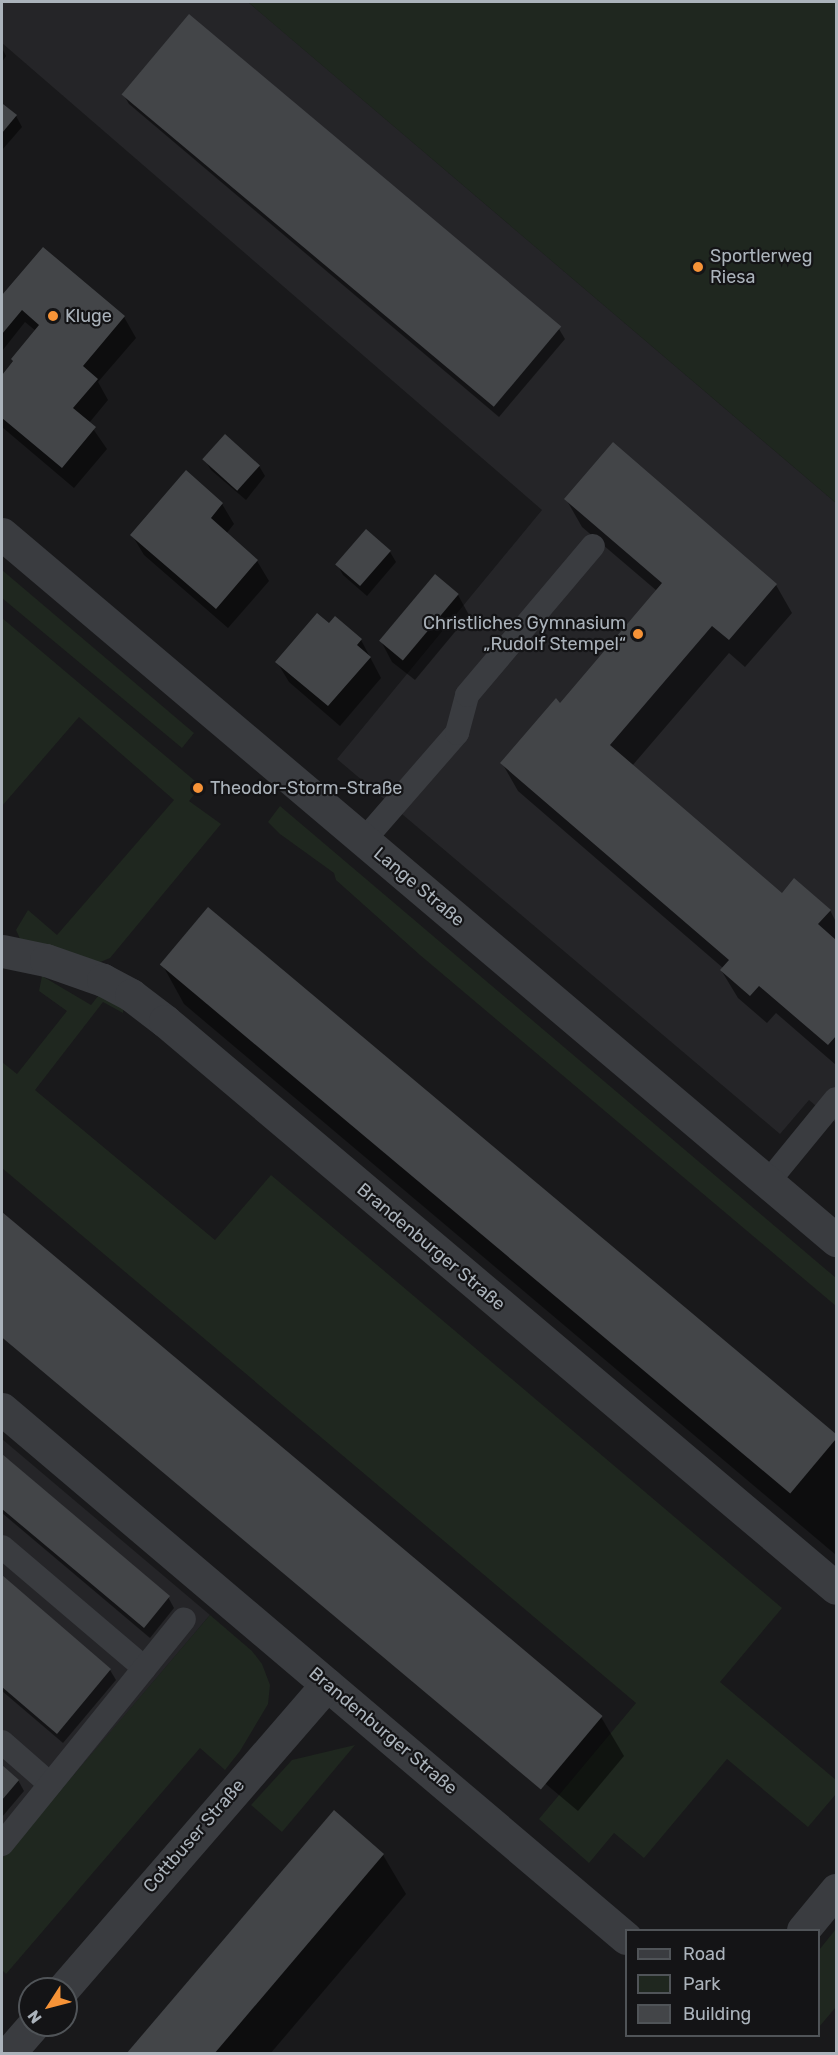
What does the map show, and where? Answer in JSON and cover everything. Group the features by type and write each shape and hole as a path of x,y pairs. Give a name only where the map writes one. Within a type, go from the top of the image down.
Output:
{"street":[{"name":"Lange Straße","path":"2,534 837,1240"},
{"name":"Brandenburger Straße","path":"2,951 46,960 103,980 130,995 837,1588"},
{"name":"Brandenburger Straße","path":"2,1409 625,1936"},
{"name":"Cottbuser Straße","path":"73,1977 327,1684"},
{"path":"804,1929 837,1890"},
{"path":"8,2054 23,2037"}],"lane":[{"path":"364,840 457,733 467,695 593,546"},
{"path":"768,1182 837,1099"},
{"path":"2,1547 144,1668"},
{"path":"2,1844 184,1619"},
{"path":"2,1742 50,1784"}],"shaded area":[{"name":"Christliches Gymnasium „Rudolf Stempel“","path":"2,2 248,2 836,503 836,1123 809,1100 780,1134 337,759 542,510 2,43"},
{"path":"2,1439 210,1615 2,1861"}],"green space":[{"name":"Sportlerweg Riesa","path":"248,2 836,2 836,503 283,32"},
{"path":"2,570 194,733 182,748 2,598"},
{"path":"2,618 201,786 189,801 221,824 110,958 98,963 21,941 16,930 28,910 57,935 174,800 79,717 2,806"},
{"path":"280,806 836,1278 836,1306 420,955 336,880 334,873 280,834 268,822"},
{"path":"42,976 91,1005 102,991 124,1004 123,1013 103,1002 35,1090 215,1240 271,1175 782,1608 720,1682 836,1780 836,1794 808,1827 727,1759 644,1858 614,1833 589,1863 539,1819 636,1703 2,1168 2,1062 17,1074 67,1011 39,991"},
{"path":"210,1615 252,1651 262,1664 270,1685 268,1704 240,1751 225,1770 200,1748 6,1974 2,1970 2,1859"},
{"path":"355,1745 282,1832 251,1805 292,1760"},
{"path":"836,1929 836,2007 820,2026 820,1949"}],"building":[{"path":"189,14 561,326 494,407 122,94"},
{"path":"2,105 17,115 2,133"},
{"path":"43,247 125,316 83,366 98,379 73,408 96,427 62,468 2,418 2,375 13,361 11,359 39,325 22,310 2,334 2,295"},
{"path":"225,434 260,465 237,491 202,459"},
{"path":"613,442 777,584 729,640 712,626 610,745 782,893 794,878 831,910 818,924 836,940 836,1036 828,1045 759,986 750,996 720,970 729,960 500,763 556,698 560,703 662,583 564,499"},
{"path":"186,470 223,503 211,518 258,560 216,609 130,535"},
{"path":"366,529 391,551 360,586 335,564"},
{"path":"435,574 459,594 403,661 379,641"},
{"path":"317,613 329,623 335,616 362,639 357,645 371,657 328,706 275,662"},
{"path":"208,907 836,1434 836,1439 790,1493 160,964"},
{"path":"2,1212 603,1716 541,1789 2,1337"},
{"path":"2,1454 170,1596 144,1628 2,1509"},
{"path":"2,1575 111,1669 57,1734 2,1687"},
{"path":"2,1765 19,1780 2,1800"},
{"path":"334,1810 384,1854 214,2054 126,2054"}],"place":[{"name":"Sportlerweg Riesa","path":"698,267"},
{"name":"Kluge","path":"53,316"},
{"name":"Christliches Gymnasium „Rudolf Stempel“","path":"638,634"},
{"name":"Theodor-Storm-Straße","path":"198,788"}]}
